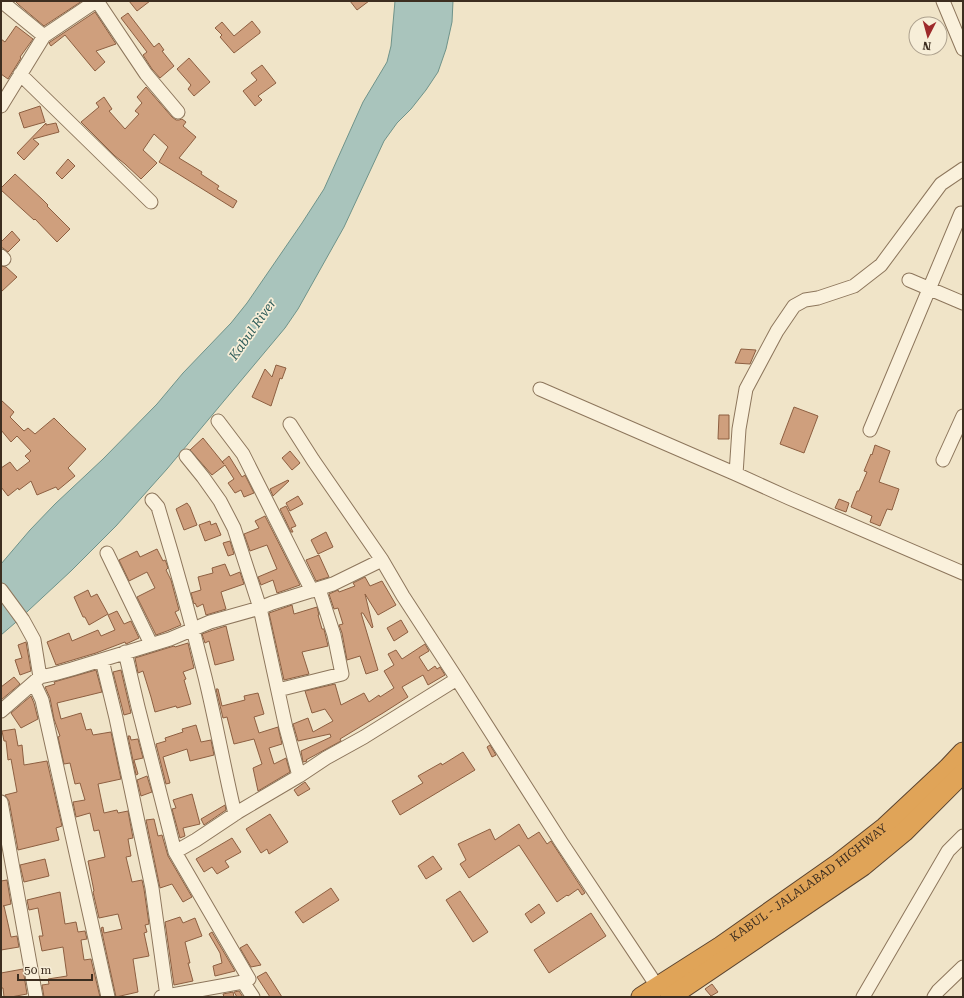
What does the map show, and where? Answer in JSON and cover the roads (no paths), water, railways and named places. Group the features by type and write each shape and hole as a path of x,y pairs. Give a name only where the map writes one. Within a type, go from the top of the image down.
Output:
{"highway":[{"name":"KABUL - JALALABAD HIGHWAY","path":"664,991 721,946 839,863 884,826 948,768 963,752"},
{"name":"KABUL - JALALABAD HIGHWAY","path":"641,997 664,991 863,866 904,832 963,773"}],"street":[{"path":"1,1 44,36"},
{"path":"1,106 44,36 96,1 146,74 178,112"},
{"path":"943,1 963,49"},
{"path":"20,74 151,202"},
{"path":"736,474 738,429 746,389 777,331 794,306 805,300 818,298 854,286 881,265 941,184 963,169"},
{"path":"870,430 961,213"},
{"path":"909,280 963,303"},
{"path":"540,389 963,573"},
{"path":"943,460 963,416"},
{"path":"218,420 243,454 315,590 334,635 342,674 278,690"},
{"path":"290,424 382,560 403,596 561,842 664,991"},
{"path":"186,456 220,501 234,528 260,608 286,728 299,776"},
{"path":"152,500 158,507 193,629 235,814"},
{"path":"107,553 151,644"},
{"path":"1,712 37,680 170,638 210,622 260,608 333,584 382,560"},
{"path":"1,590 23,620 34,640 37,680 108,997"},
{"path":"102,660 116,718 152,888 164,996 243,982 249,979 175,852 125,652"},
{"path":"175,852 457,679"},
{"path":"1,802 36,997"},
{"path":"863,997 948,851 963,836"},
{"path":"934,997 938,991 963,967"},
{"path":"243,982 253,997"}],"water":[{"name":"Kabul River","path":"395,1 453,1 452,22 446,49 438,72 426,90 411,109 397,123 384,141 344,227 298,309 285,328 167,469 116,526 71,571 1,635 1,564 30,530 157,404 183,373 231,323 247,303 324,189 363,102 387,62 391,46"}]}
